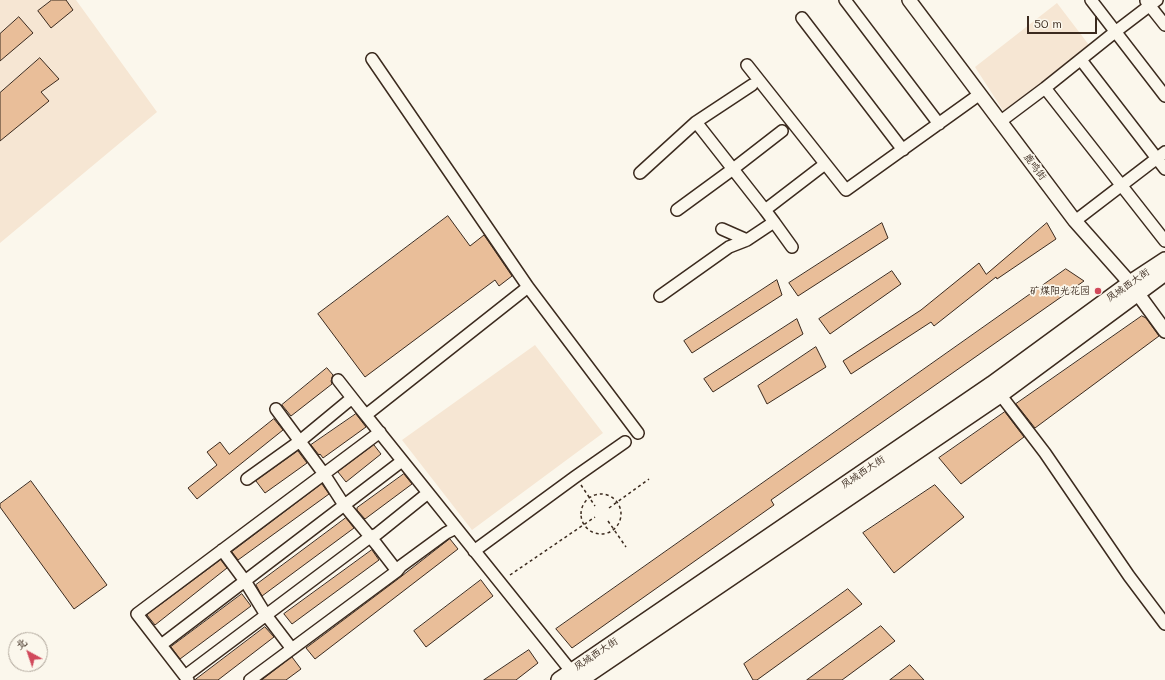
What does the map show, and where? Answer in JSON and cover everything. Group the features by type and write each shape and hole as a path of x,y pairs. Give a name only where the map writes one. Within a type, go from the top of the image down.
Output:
{"main road":[{"name":"凤城西大街","path":"572,678 996,389 1134,288 1165,260"},
{"name":"凤城西大街","path":"1134,288 1165,273"}],"street":[{"path":"845,0 939,124"},
{"name":"鹿鸣街","path":"909,0 1075,221 1134,288 1165,331"},
{"path":"1090,0 1165,96"},
{"path":"1000,121 1045,88 1151,2 1165,25"},
{"path":"802,18 903,150"},
{"path":"372,58 528,286 638,433"},
{"path":"1080,60 1161,155 1165,169"},
{"path":"747,65 846,190 980,94"},
{"path":"640,173 696,122 752,85"},
{"path":"1045,88 1165,241"},
{"path":"696,122 792,247"},
{"path":"677,210 782,131"},
{"path":"1075,221 1161,155"},
{"path":"765,210 825,164"},
{"path":"660,296 729,247 747,240 774,222"},
{"path":"722,229 747,240"},
{"path":"363,411 528,286"},
{"path":"338,380 456,528 572,678"},
{"path":"996,389 1045,453 1129,576 1165,624"},
{"path":"247,479 300,441 352,398 363,411"},
{"path":"276,409 324,474 344,505 397,571"},
{"path":"380,432 137,614 186,678 266,615 370,537 377,534 428,493"},
{"path":"474,551 625,442"},
{"path":"161,644 402,461"},
{"path":"250,680 397,571 401,566 446,533 456,528"},
{"path":"222,550 245,581 266,615 292,649"}],"path":[{"path":"575,477 595,506"},
{"path":"608,508 648,479"},
{"path":"601,494 607,495 617,502 621,513 618,525 614,529 604,534 598,534 588,529 584,524 582,519 582,507 590,498 601,494"},
{"path":"510,575 595,517"},
{"path":"608,521 626,547"}],"shaded area":[{"path":"0,0 76,0 157,112 0,243"},
{"path":"1057,3 1089,45 1004,112 975,67"},
{"path":"535,345 603,433 472,530 402,440"}],"building":[{"path":"52,0 66,0 73,10 51,28 38,11"},
{"path":"19,17 33,33 0,61 0,34"},
{"path":"40,58 59,79 41,92 49,101 0,141 0,93"},
{"path":"448,216 470,246 484,235 512,276 499,286 495,280 365,377 318,314"},
{"path":"882,223 888,238 798,296 789,283"},
{"path":"1047,223 1056,239 997,279 996,277 934,326 931,322 851,374 843,361 921,310 979,263 986,274"},
{"path":"1066,269 1084,281 771,500 774,505 572,648 556,629"},
{"path":"892,271 901,284 830,334 819,319"},
{"path":"777,280 782,295 692,353 684,341"},
{"path":"1142,316 1146,318 1159,336 1035,428 1016,404"},
{"path":"797,319 803,334 713,392 704,379"},
{"path":"816,347 826,367 767,404 758,386"},
{"path":"327,368 333,375 331,381 332,384 291,416 282,405"},
{"path":"1005,412 1024,437 961,484 939,458"},
{"path":"356,414 366,427 323,458 320,454 319,455 311,445"},
{"path":"274,419 283,430 197,499 188,488 217,465 207,452 220,442 229,454"},
{"path":"374,445 381,454 346,482 338,472"},
{"path":"298,451 307,463 265,493 256,481"},
{"path":"404,474 412,484 365,519 357,508"},
{"path":"31,481 107,585 74,609 0,507 0,504"},
{"path":"322,484 329,494 238,560 232,552"},
{"path":"935,485 964,517 894,573 863,533"},
{"path":"346,518 354,528 262,596 256,585"},
{"path":"450,539 458,549 315,659 306,648"},
{"path":"372,550 379,560 292,624 284,614"},
{"path":"221,560 227,568 155,625 147,615"},
{"path":"481,580 493,596 426,647 414,631"},
{"path":"848,589 862,604 757,680 753,680 744,664"},
{"path":"242,594 251,606 180,659 171,647"},
{"path":"881,626 895,641 842,680 807,680"},
{"path":"265,627 274,637 218,680 195,680"},
{"path":"529,650 538,663 516,680 484,680"},
{"path":"292,657 301,669 286,680 262,680"},
{"path":"910,665 924,680 890,680"}],"place":[{"name":"矿煤阳光花园","path":"1098,291"}]}
